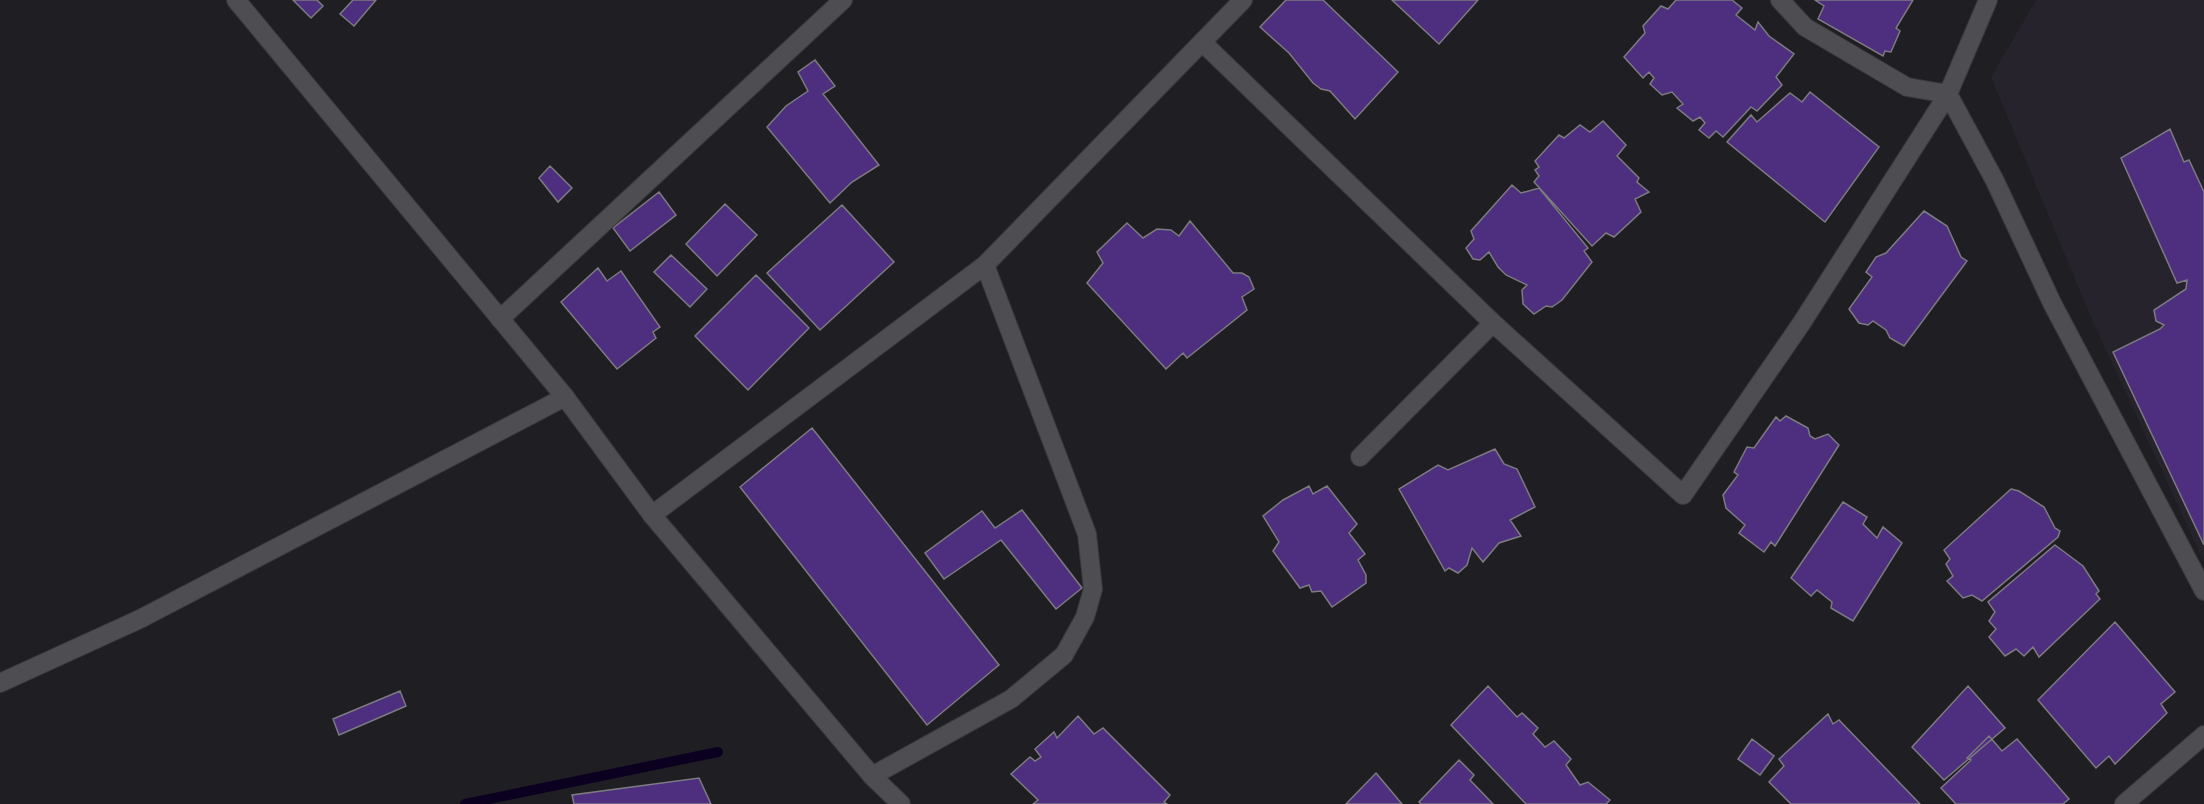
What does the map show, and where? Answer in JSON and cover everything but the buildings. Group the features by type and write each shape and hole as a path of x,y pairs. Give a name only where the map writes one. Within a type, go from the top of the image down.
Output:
{"street":[{"path":"236,0 565,397 652,515 872,776 901,804"},
{"path":"500,319 843,0"},
{"path":"652,515 985,265 1243,0"},
{"path":"1780,0 1805,27 1907,87 1948,94"},
{"path":"1202,42 1493,323 1683,495 1801,324 1948,94 1988,0"},
{"path":"1948,94 1995,181 2052,303 2204,591"},
{"path":"872,776 1011,699 1064,655 1085,617 1094,589 1088,534 985,265"},
{"path":"1360,457 1493,323"},
{"path":"0,683 140,619 565,397"},
{"path":"2124,804 2204,735"}],"shaded area":[{"path":"2036,0 2204,0 2204,562 2089,313 1991,77"}],"waterway":[{"path":"465,804 718,752"}]}
